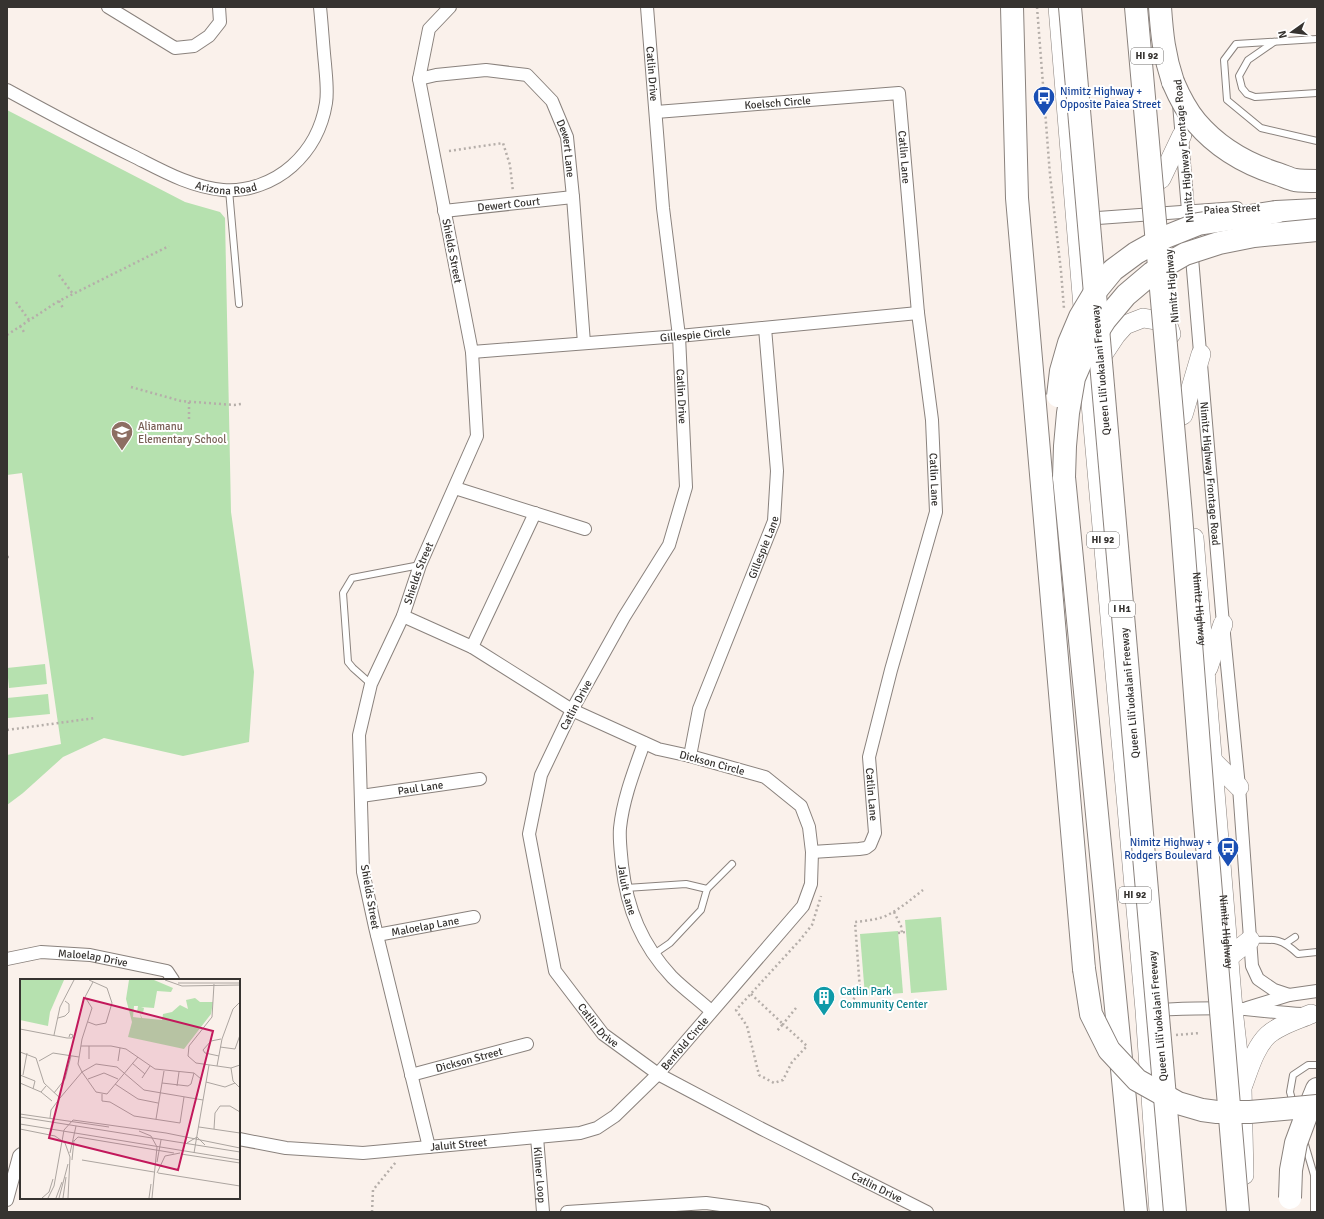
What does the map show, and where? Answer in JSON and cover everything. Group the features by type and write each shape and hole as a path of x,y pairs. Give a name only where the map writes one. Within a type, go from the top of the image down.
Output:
{"highway":[{"path":"1012,7 1017,198 1084,968 1091,1014 1109,1050 1137,1080 1178,1103 1202,1110 1216,1112 1307,1113"},
{"name":"Queen Liliʻuokalani Freeway","path":"1070,7 1175,1212"},
{"path":"1136,7 1181,515 1204,810 1243,1209"},
{"path":"1160,7 1162,38 1166,60 1173,82 1182,102 1195,121 1210,137 1247,163 1296,180 1317,181"},
{"path":"1136,1212 1058,413 1061,371 1069,343 1080,317 1095,292 1113,270 1136,253 1163,238 1198,224 1276,212 1317,210"},
{"path":"1064,477 1068,414 1074,378 1087,348 1105,320 1126,295 1152,273 1185,254 1219,243 1254,236 1317,230"},
{"path":"1290,1212 1291,1170 1296,1143 1317,1089"}],"main road":[{"name":"HI 92","path":"1058,7 1075,219 1145,1010 1159,1212"},
{"name":"Nimitz Highway","path":"1143,7 1165,213 1206,675 1229,956 1238,1009 1242,1089 1243,1209"},
{"path":"1161,179 1182,135"},
{"path":"1090,384 1104,353 1116,335 1125,325 1142,318 1161,322 1169,328 1177,352"},
{"path":"1183,415 1201,354"},
{"path":"1206,675 1223,624"},
{"path":"1213,761 1239,787"},
{"path":"1229,956 1250,940"},
{"path":"1242,1089 1249,1068 1259,1046 1268,1035 1281,1027 1314,1014"}],"street":[{"path":"108,7 175,48 194,46 209,36 220,22 219,7"},
{"name":"Arizona Road","path":"7,90 82,131 175,177 208,188 229,190 256,186 272,180 286,171 298,160 309,148 317,134 323,118 326,102 326,85 320,7"},
{"name":"Shields Street","path":"429,1147 363,872 359,735 371,684 403,616 420,565 477,436 472,352 419,79 429,29 450,7"},
{"name":"Catlin Drive","path":"647,7 663,208 679,336 686,487 668,545 624,617 572,710 541,775 529,834 555,972 603,1034 658,1074 769,1133 927,1212"},
{"name":"Nimitz Highway Frontage Road","path":"1170,7 1189,211 1223,624 1239,787 1252,966 1258,979 1274,990 1289,995"},
{"name":"Dewert Lane","path":"419,79 436,75 486,70 527,75 552,101 567,137 584,343"},
{"name":"Koelsch Circle","path":"656,112 899,93"},
{"name":"Catlin Lane","path":"812,852 859,850 866,848 870,844 875,833 869,757 891,670 936,512 932,420 918,313 899,93"},
{"name":"Dewert Court","path":"444,211 573,197"},
{"name":"Paiea Street","path":"1075,219 1317,204"},
{"name":"Gillespie Circle","path":"472,352 679,336 918,313"},
{"name":"Gillespie Lane","path":"690,756 699,709 774,521 777,471 765,328"},
{"path":"455,488 585,529"},
{"path":"472,647 535,513"},
{"name":"Dickson Circle","path":"403,616 472,647 572,710 658,749 690,756 765,777 801,806 809,827 812,852 811,884 804,906 711,1011"},
{"name":"Jaluit Lane","path":"644,743 627,792 620,828 620,847 624,881 632,911 641,934 654,954 673,978 711,1011"},
{"name":"Paul Lane","path":"361,796 480,779"},
{"name":"Maloelap Lane","path":"377,935 474,917"},
{"name":"Maloelap Drive","path":"7,959 41,952 90,955 167,971 173,979"},
{"path":"1238,1009 1289,995 1317,990"},
{"path":"1145,1010 1189,1008 1238,1009 1263,1012 1314,1014"},
{"name":"Benfold Circle","path":"658,1074 711,1011"},
{"name":"Dickson Street","path":"411,1075 528,1044"},
{"name":"Jaluit Street","path":"240,1139 286,1148 363,1153 580,1133 598,1128 615,1116 658,1074"},
{"name":"Kilmer Loop","path":"537,1137 543,1212"},
{"path":"7,1200 20,1155"},
{"path":"567,1212 706,1203 764,1212"}],"lane":[{"path":"1317,39 1236,44 1224,60 1227,100 1261,128 1317,141"},
{"path":"1274,42 1248,60 1240,76 1242,88 1247,94 1255,97 1317,93"},
{"path":"229,190 239,304"},
{"path":"371,684 348,662 343,593 352,578 420,565"},
{"path":"654,954 670,942 701,910 707,888 732,864"},
{"path":"626,888 686,884 707,888"},
{"path":"1286,943 1295,937"},
{"path":"1250,940 1272,939 1286,943 1298,954 1317,952"},
{"path":"1314,1212 1314,1175 1307,1113 1290,1092 1293,1075 1308,1065 1317,1065"}],"path":[{"path":"449,152 503,143 510,166 514,203"},
{"path":"7,335 59,301 169,246"},
{"path":"59,275 72,294"},
{"path":"59,301 63,308"},
{"path":"16,302 29,320"},
{"path":"20,326 24,332"},
{"path":"131,387 182,401 234,405 241,404"},
{"path":"189,402 189,419"},
{"path":"7,730 96,718"},
{"path":"850,1003 860,990 855,922 875,919 894,912 923,890"},
{"path":"750,994 807,1046 792,1062 782,1080 774,1083 759,1075 747,1026 736,1010 750,994 800,940 812,924 822,894"},
{"path":"894,912 901,926 900,933 906,932"},
{"path":"777,1031 796,1008"},
{"path":"1175,1035 1200,1033"},
{"path":"372,1212 373,1190 406,1149"}],"green space":[{"name":"Aliamanu Elementary School","path":"7,110 185,202 220,212 225,218 231,512 254,672 249,742 183,756 104,738 63,757 23,793 7,805 7,755 61,744 22,473 7,475"},
{"path":"45,664 47,684 9,688 7,668"},
{"path":"48,694 50,714 8,718 7,698"},
{"path":"941,917 947,990 911,993 905,920"},
{"path":"898,931 903,993 865,996 860,934"}],"place":[{"name":"Nimitz Highway + Opposite Paiea Street","path":"1044,116"},
{"name":"Aliamanu Elementary School","path":"122,452"},
{"name":"Nimitz Highway + Rodgers Boulevard","path":"1228,868"},
{"name":"Catlin Park Community Center","path":"824,1016"}]}
